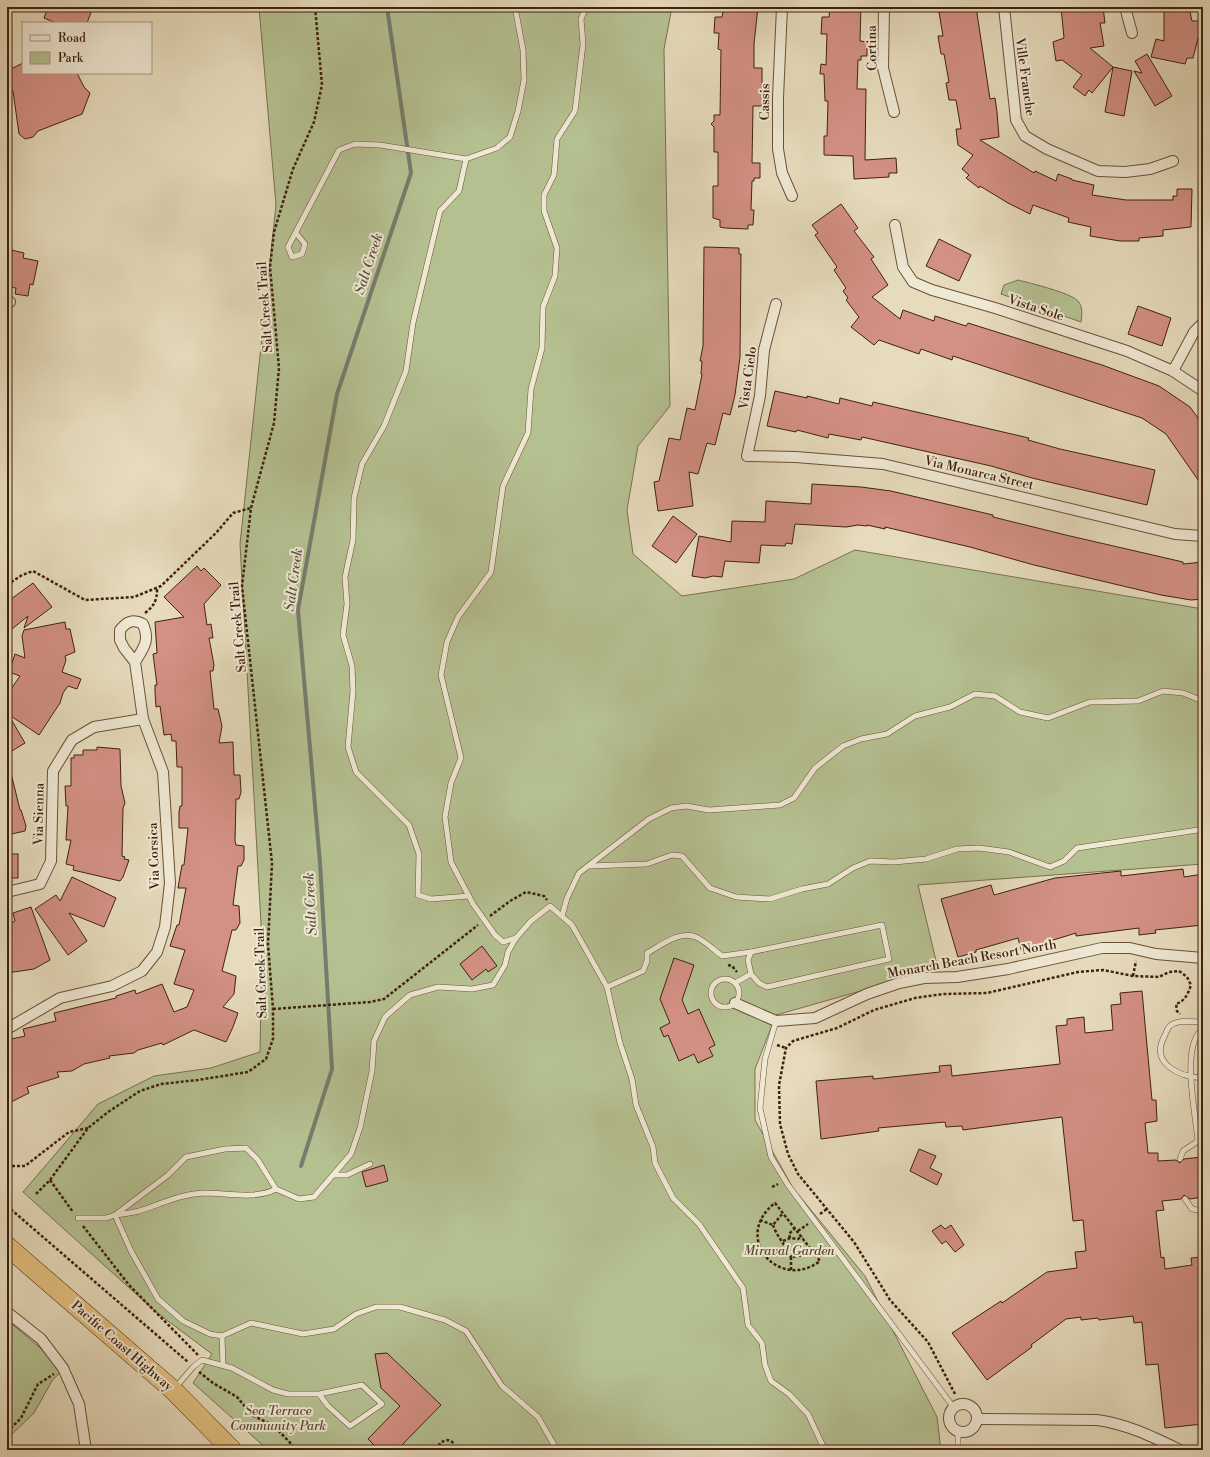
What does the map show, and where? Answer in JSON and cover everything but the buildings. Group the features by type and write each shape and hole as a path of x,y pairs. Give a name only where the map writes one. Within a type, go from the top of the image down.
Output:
{"highway":[{"name":"Pacific Coast Highway","path":"7,1246 173,1390 232,1450"}],"street":[{"name":"Cassis","path":"782,7 778,98 778,149 782,173 792,196"},
{"name":"Cortina","path":"884,7 883,68 894,112"},
{"name":"Ville Franche","path":"1004,7 1016,120 1025,136 1047,149 1098,171 1125,172 1150,169 1173,161"},
{"path":"1125,7 1132,33"},
{"name":"Vista Sole","path":"895,224 903,267 913,282 932,290 995,308 1126,352 1173,371 1203,391"},
{"name":"Vista Cielo","path":"747,456 760,396 764,350 776,304"},
{"path":"1173,371 1194,332 1203,323"},
{"name":"Via Monarca Street","path":"747,456 796,457 883,464 1175,534 1203,536"},
{"name":"Via Corsica","path":"7,1029 60,998 112,986 142,971 157,952 165,927 170,883 163,772 143,718 135,662 124,648 120,640 120,630 126,623 136,620 138,622"},
{"path":"135,662 148,635 143,624 138,622"},
{"name":"Via Sienna","path":"7,892 40,884 51,861 52,771 72,740 94,727 143,718"},
{"name":"Monarch Beach Resort North","path":"734,1003 776,1021 815,1018 866,994 899,983 924,978 957,977 1008,969 1102,948 1130,948 1156,954 1202,959"},
{"path":"7,1312 41,1339 63,1368 79,1404 86,1450"},
{"path":"969,1406 973,1409 977,1419 976,1424 968,1431 958,1431 950,1423 951,1413 956,1407 969,1406"},
{"path":"977,1419 1097,1420 1117,1423 1146,1433 1180,1450"}],"lane":[{"path":"296,233 324,175 339,150 355,144 380,145 466,159 497,148 510,137 518,111 524,80 523,50 515,7"},
{"path":"516,938 503,942 495,935 473,904 451,862 445,817 451,783 461,758 441,675 447,642 458,617 491,572 503,486 528,433 530,389 542,348 543,307 555,276 557,248 544,211 544,194 554,175 557,139 575,111 583,44 581,19 586,7"},
{"path":"466,159 459,191 440,211 413,323 406,371 384,426 362,464 360,471 354,498 353,540 345,577 347,604 343,635 352,666 353,691 348,747 356,772 409,825 420,854 418,895 431,899 469,896"},
{"path":"562,916 567,898 579,873 649,819 671,808 686,806 709,810 780,806 794,798 815,768 843,746 860,739 887,734 915,716 950,707 975,694 995,696 1020,712 1048,718 1090,702 1138,701 1163,691 1183,693 1203,701"},
{"path":"588,866 647,864 672,855 682,856 710,888 736,897 770,900 802,889 828,884 853,868 870,861 894,862 926,859 957,849 979,848 1009,852 1050,867 1064,861 1076,848 1198,830 1203,831"},
{"path":"115,1216 168,1175 186,1157 225,1149 246,1148 258,1160 276,1189 299,1199 314,1197 351,1154 360,1128 372,1071 374,1041 385,1017 410,995 438,987 472,989 493,985 505,965 508,952 516,938 531,921 550,906 572,924 607,986 620,1043 632,1079 636,1105 653,1147 655,1163 673,1198 699,1224 743,1288 748,1324 762,1343 765,1365 771,1381 789,1394 808,1414 822,1444 827,1450"},
{"path":"607,986 643,971 646,961 646,953 674,938 688,936 697,937 722,956 751,952 882,925 889,959 767,987 758,983 751,974 748,960 751,952"},
{"path":"735,983 751,974"},
{"path":"725,979 735,983 739,993 734,1003 730,1006 719,1006 712,998 712,987 720,980 725,979"},
{"path":"776,1021 765,1058 760,1108 771,1157 788,1185 956,1407"},
{"path":"1203,1022 1180,1021 1170,1026 1160,1045 1162,1057 1169,1068 1191,1078 1203,1078"},
{"path":"1180,1159 1183,1151 1201,1143 1191,1078 1190,1052 1199,1031 1203,1029"},
{"path":"334,1175 347,1176 370,1164"},
{"path":"78,1218 106,1218 138,1211 178,1196 203,1193 240,1195 268,1193 276,1189"},
{"path":"1185,1199 1192,1209 1203,1211"},
{"path":"115,1216 131,1251 158,1299 183,1321 210,1334 222,1336 251,1323 303,1334 334,1329 356,1314 376,1307 400,1307 445,1320 466,1331 502,1386 538,1417 557,1450"},
{"path":"222,1336 223,1365"},
{"path":"173,1390 193,1367 202,1360 232,1368 274,1390 288,1394 319,1394 362,1385 382,1404 350,1426 328,1406 319,1394"},
{"path":"958,1431 958,1450"}],"path":[{"name":"Salt Creek Trail","path":"36,1194 50,1180 88,1128 108,1112 140,1091 161,1084 248,1072 266,1059 273,1039 273,1009 268,944 272,864 242,586 251,508 274,423 279,368 270,267 274,232 293,169 314,122 322,85 315,7"},
{"path":"7,585 22,575 33,571 85,600 134,597 162,586 183,567 233,513 251,508"},
{"path":"138,622 144,614 153,607 157,598 157,588"},
{"path":"485,919 510,901 526,892 544,896 550,906"},
{"path":"273,1009 370,1002 384,999 479,924"},
{"path":"1133,976 1139,950"},
{"path":"726,964 732,966 743,979"},
{"path":"956,1407 954,1391 928,1342 890,1300 854,1242 798,1174 788,1154 780,1124 779,1101 779,1085 786,1048 793,1041 837,1028 874,1010 914,998 943,994 987,993 1078,972 1103,970 1133,976 1159,977 1169,972 1179,972 1187,977 1191,985 1189,993 1183,1002 1176,1004 1177,1011 1188,1022"},
{"name":"Salt Creek Trail","path":"7,1166 25,1166 69,1132 88,1128"},
{"path":"50,1180 130,1285 193,1348 202,1360"},
{"path":"775,1203 820,1261 814,1266 798,1270 791,1270 772,1264 764,1254 758,1241 757,1232 760,1220 764,1212 775,1203"},
{"path":"7,1206 193,1367 213,1383 237,1396 252,1415 274,1426 298,1450"},
{"path":"773,1225 783,1213"},
{"path":"760,1220 773,1225"},
{"path":"773,1225 775,1232 783,1241 791,1257 791,1270"},
{"path":"790,1238 789,1234 795,1228"},
{"path":"783,1241 790,1238 798,1239 802,1236"},
{"path":"791,1257 805,1255 812,1249"},
{"path":"7,1432 21,1418 38,1384 63,1368"},
{"path":"436,1450 441,1442 448,1440 454,1443"}],"green space":[{"path":"259,7 672,7 664,49 670,406 638,446 627,510 633,554 682,596 794,579 855,550 1203,609 1203,864 918,885 938,969 776,1015 755,1069 755,1120 793,1188 865,1276 937,1417 941,1450 268,1450 193,1383 212,1354 156,1312 23,1192 98,1104 154,1076 211,1068 260,1052 262,942 240,544 276,205"},
{"path":"1018,280 1050,289 1074,298 1081,306 1081,322 1001,294 1004,285"},
{"path":"7,1320 64,1368 52,1381 34,1413 7,1439"}],"waterway":[{"name":"Salt Creek","path":"301,1166 332,1069 320,863 298,610 337,394 411,173 387,7"}],"park label":[{"name":"Miraval Garden","path":"789,1251"},
{"name":"Sea Terrace Community Park","path":"278,1418"}]}
